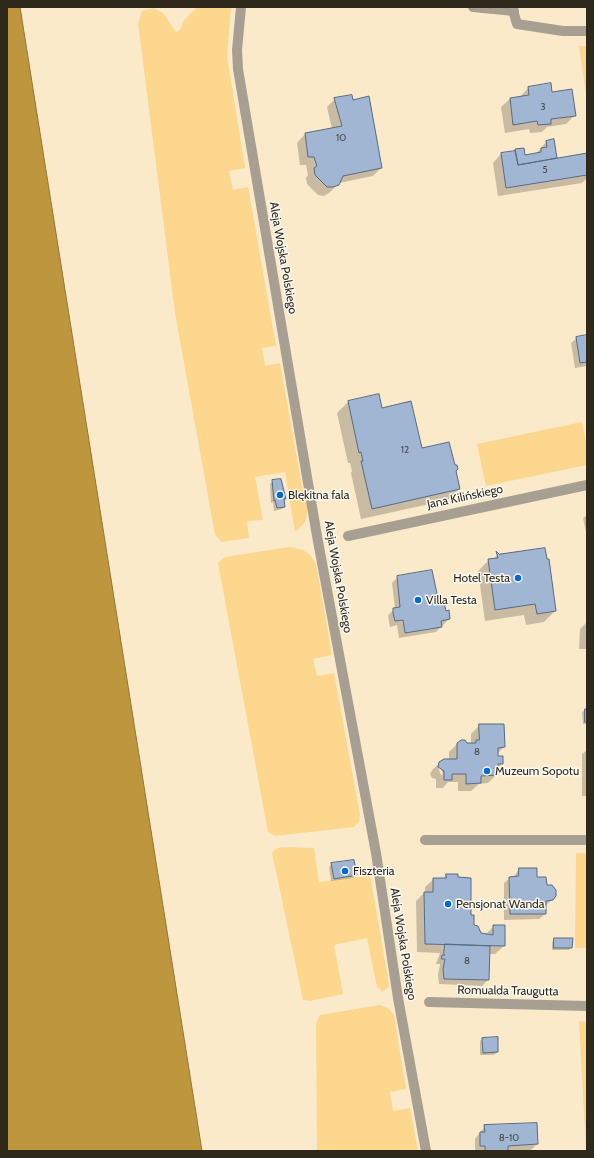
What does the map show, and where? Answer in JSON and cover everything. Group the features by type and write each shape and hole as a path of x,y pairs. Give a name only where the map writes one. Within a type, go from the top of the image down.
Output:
{"street":[{"name":"Aleja Wojska Polskiego","path":"241,7 237,50 239,77 317,536 376,853 398,998 426,1151"},
{"path":"473,7 513,9 517,24 563,31 587,31"},
{"name":"Jana Kilińskiego","path":"348,536 587,485"},
{"path":"425,840 587,840"},
{"name":"Romualda Traugutta","path":"429,1002 587,1006"}],"shaded area":[{"path":"7,7 20,7 202,1151 7,1151"},
{"path":"197,7 231,7 227,56 245,168 229,171 233,190 248,187 276,346 262,348 265,366 280,363 304,497 307,497 308,502 307,517 303,525 295,532 285,472 255,477 263,520 247,521 249,538 222,542 215,535 175,313 138,23 142,11 154,8 163,13 176,32 180,30 184,20"},
{"path":"579,46 587,46 587,102"},
{"path":"582,422 587,446 587,465 486,486 477,444"},
{"path":"289,547 305,551 311,556 316,564 332,655 313,659 317,676 334,673 360,815 359,822 354,827 275,836 268,832 218,563 225,557"},
{"path":"282,847 314,848 319,882 365,876 370,874 389,985 388,988 381,992 377,987 367,938 334,945 343,994 310,1001 303,1000 272,853 275,849"},
{"path":"576,853 587,853 587,948 575,948"},
{"path":"380,1005 388,1008 394,1015 406,1089 390,1092 393,1111 410,1108 418,1151 317,1151 316,1023 320,1015"},
{"path":"579,1021 587,1022 587,1151 586,1151"}],"building":[{"path":"551,83 552,92 572,89 576,116 551,119 551,124 538,125 537,121 513,125 510,98 529,95 528,87"},
{"path":"352,95 353,100 369,96 382,168 343,176 339,185 327,187 315,175 314,168 317,166 314,157 308,157 305,133 342,126 334,98"},
{"path":"554,139 557,158 518,165 515,149 524,148 525,155 541,152 541,148 547,147 546,141"},
{"path":"515,151 518,165 587,153 587,175 506,188 501,153"},
{"path":"587,335 587,362 580,363 576,337"},
{"path":"379,394 382,408 411,401 422,448 449,442 455,465 457,465 458,469 456,471 460,489 372,509 361,461 363,461 361,452 359,453 348,401"},
{"path":"281,479 286,499 284,499 285,507 277,508 275,500 274,501 272,480"},
{"path":"545,548 547,559 549,559 556,611 537,614 535,604 495,610 488,559 498,558 496,551 499,554"},
{"path":"432,570 439,603 444,602 446,611 449,610 450,619 441,621 442,627 405,633 403,620 395,621 393,613 393,608 400,607 397,576"},
{"path":"585,709 587,709 587,722 585,722"},
{"path":"479,724 504,724 505,747 498,748 498,756 503,756 503,764 498,764 498,775 481,776 481,783 466,784 466,774 452,774 452,780 444,780 444,771 438,767 439,762 444,759 457,759 457,743 461,740 465,740 467,743 476,743 476,740 479,740"},
{"path":"354,860 357,875 334,879 331,863"},
{"path":"519,868 537,868 537,877 546,877 547,885 552,885 556,890 556,896 553,900 546,901 546,914 510,914 509,877 518,876"},
{"name":"Pensjonat Wanda","path":"446,874 458,874 458,877 471,878 471,915 474,915 474,925 478,926 481,933 493,935 493,925 505,925 505,946 425,944 424,892 433,892 433,878 446,878"},
{"path":"554,938 573,938 572,948 554,948"},
{"path":"445,944 490,946 489,980 444,979 443,969 445,959 441,959 442,955 445,955"},
{"path":"498,1037 498,1052 483,1053 482,1038"},
{"path":"537,1123 538,1144 508,1146 508,1151 485,1151 485,1146 480,1146 480,1132 485,1132 484,1125"}],"place":[{"name":"Blękitna fala","path":"280,495"},
{"name":"Hotel Testa","path":"518,578"},
{"name":"Villa Testa","path":"418,600"},
{"name":"Muzeum Sopotu","path":"487,771"},
{"name":"Fiszteria","path":"345,871"},
{"name":"Pensjonat Wanda","path":"448,904"}]}
